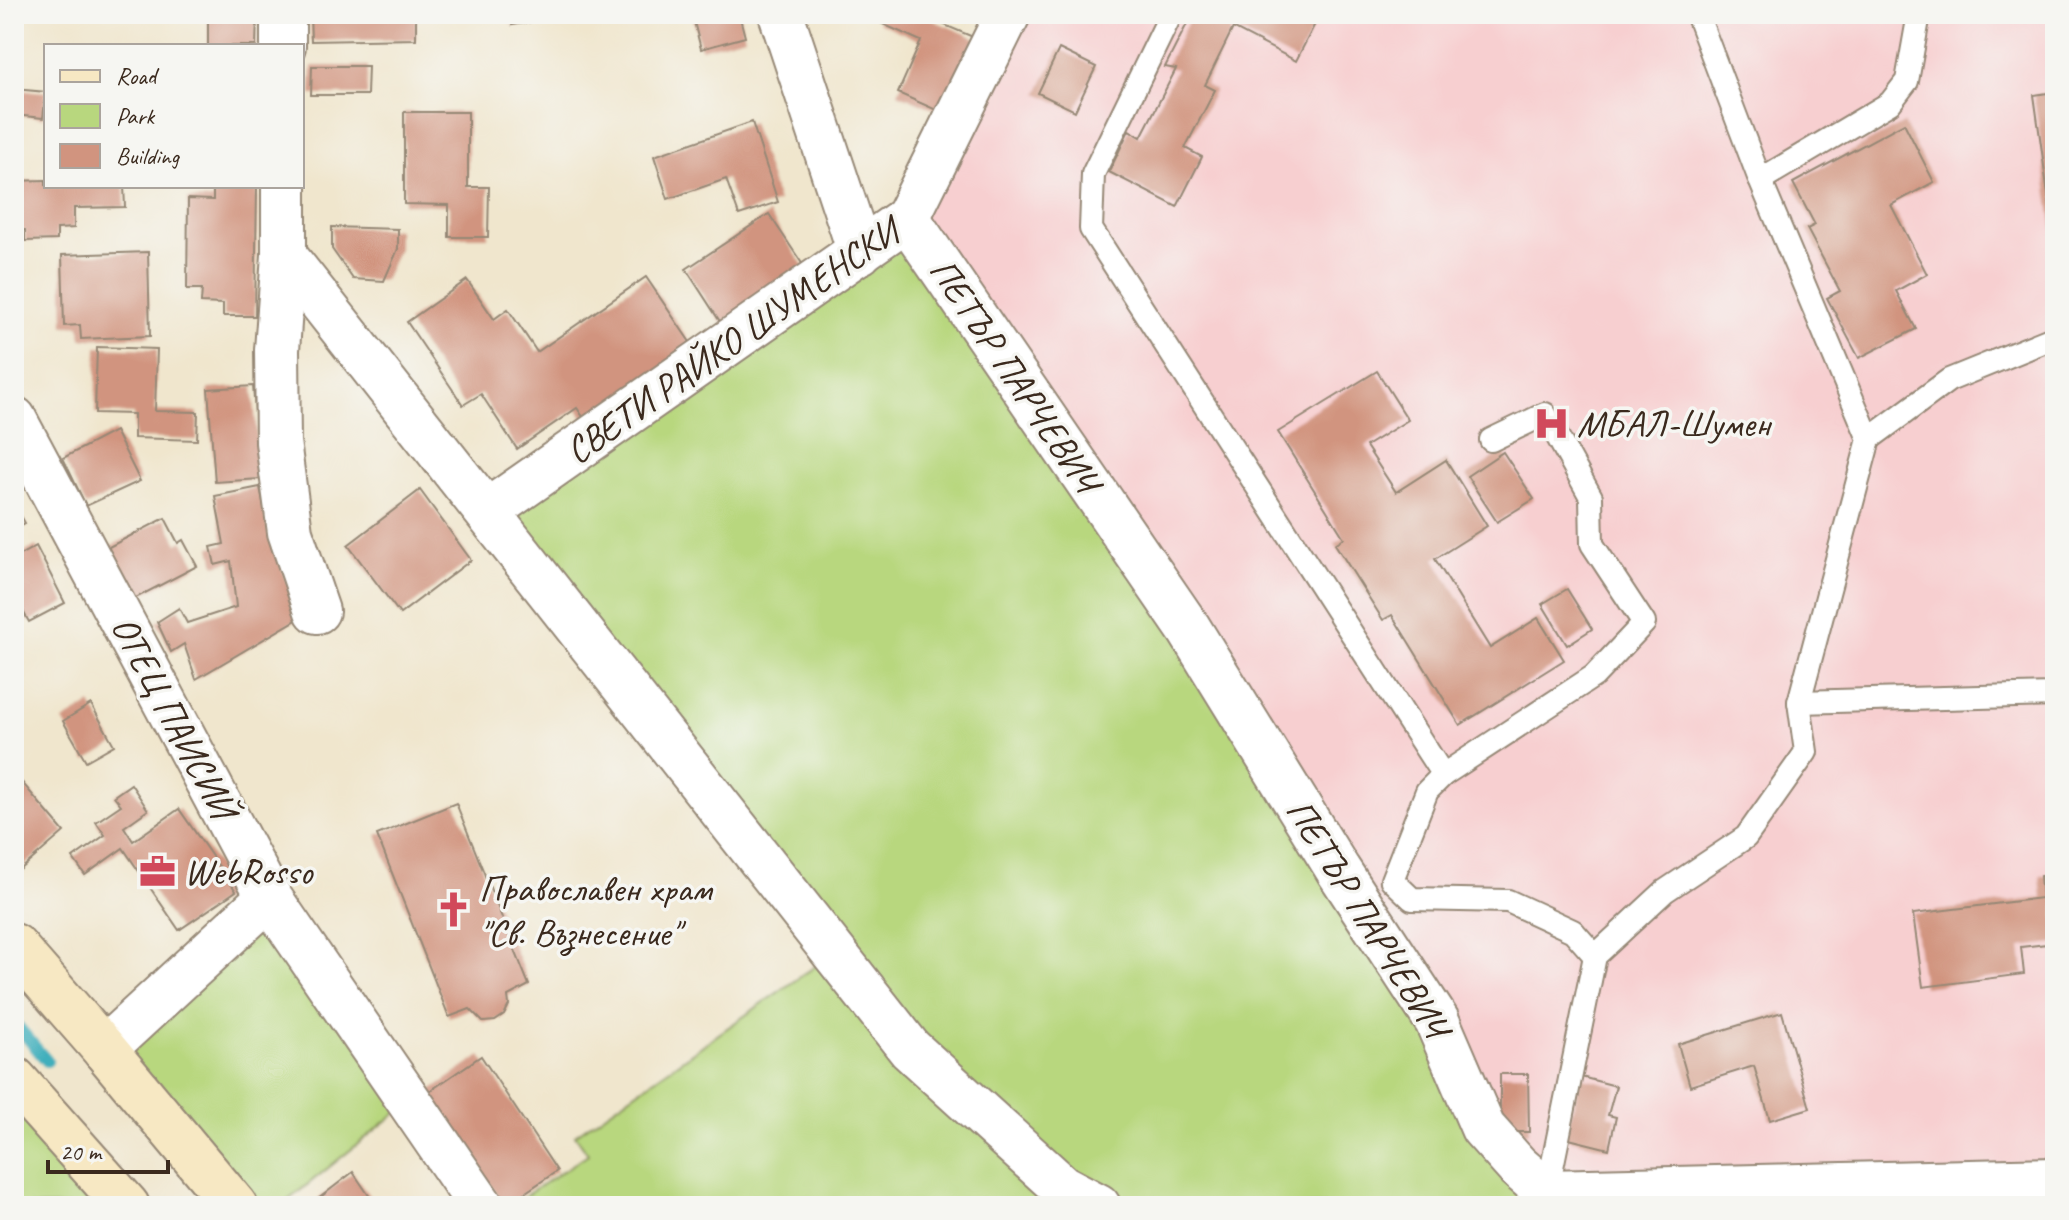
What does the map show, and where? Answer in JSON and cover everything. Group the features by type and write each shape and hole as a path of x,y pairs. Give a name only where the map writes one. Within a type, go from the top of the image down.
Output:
{"main road":[{"path":"14,946 235,1206"},
{"path":"21,1102 127,1206"}],"street":[{"path":"283,14 283,44"},
{"path":"781,14 860,252"},
{"name":"СВЕТИ РАЙКО ШУМЕНСКИ","path":"488,511 907,218 1008,14"},
{"path":"284,188 284,255 277,350 278,442 290,532 317,611"},
{"name":"ПЕТЪР ПАРЧЕВИЧ","path":"907,218 1189,629 1338,870 1437,1021 1483,1128 1545,1199"},
{"path":"284,255 910,1049 1062,1187 1098,1206"},
{"name":"ОТЕЦ ПАИСИЙ","path":"14,419 269,897 481,1206"},
{"path":"104,1049 269,897"},
{"path":"1545,1199 2055,1180"}],"lane":[{"path":"1171,14 1093,174 1091,229 1443,775"},
{"path":"1545,1199 1595,956 1665,891 1746,837 1806,752 1799,702 1869,439 1760,180 1697,14"},
{"path":"1760,180 1890,103 1907,81 1919,14"},
{"path":"1869,439 1949,380 2055,337"},
{"path":"1491,440 1545,414 1591,497 1592,544 1644,623 1594,676 1443,775 1427,791 1392,880 1412,899 1508,901 1573,931 1595,956"},
{"path":"1799,702 2055,695"}],"shaded area":[{"name":"МБАЛ-Шумен","path":"1008,14 2055,14 2055,1180 1547,1192 907,218"}],"green space":[{"path":"907,218 1544,1206 510,1206 588,1154 575,1135 834,953 488,511"},
{"path":"269,897 410,1102 281,1206 235,1206 104,1049"},
{"path":"35,1105 127,1206 14,1206 14,1121"}],"building":[{"path":"208,14 257,14 256,44 208,44"},
{"path":"310,14 416,14 416,39 311,41"},
{"path":"510,14 557,14 557,18 512,25"},
{"path":"692,14 739,14 745,37 701,49"},
{"path":"881,14 930,14 928,18 985,42 952,117 898,93 921,41 878,22"},
{"path":"1192,14 1300,14 1316,22 1296,61 1233,28 1205,85 1215,90 1185,148 1202,157 1177,207 1109,172 1129,130 1141,137 1176,69 1165,67"},
{"path":"1059,49 1096,67 1075,111 1038,93"},
{"path":"312,66 368,66 367,95 311,95"},
{"path":"14,89 44,92 43,118 14,115"},
{"path":"2055,92 2055,230 2053,230 2034,95"},
{"path":"404,112 468,112 468,187 489,187 488,237 449,237 449,205 404,204"},
{"path":"752,122 778,202 739,215 726,179 668,199 654,156"},
{"path":"1904,123 1934,182 1891,205 1927,274 1896,291 1916,329 1859,358 1827,298 1840,291 1807,229 1815,225 1793,183"},
{"path":"44,180 44,188 124,188 125,207 74,208 74,228 57,229 57,240 25,241 25,230 14,230 14,181"},
{"path":"213,188 257,188 255,316 223,316 223,304 201,303 202,289 187,289 188,199 213,200"},
{"path":"769,214 805,268 721,323 686,269"},
{"path":"332,227 398,229 398,249 384,281 353,279 332,249"},
{"path":"148,252 150,336 81,339 80,325 64,326 62,255"},
{"path":"646,277 698,354 590,427 577,408 517,449 481,394 463,405 407,322 467,280 494,319 508,309 537,352"},
{"path":"97,347 157,349 155,411 198,412 197,440 134,438 134,414 95,413"},
{"path":"1377,371 1408,420 1366,446 1396,492 1446,460 1487,526 1435,559 1490,648 1538,618 1564,660 1460,725 1392,615 1383,620 1335,544 1344,538 1278,432"},
{"path":"253,386 260,479 215,482 208,389"},
{"path":"115,431 140,481 86,506 63,458"},
{"path":"1503,452 1534,499 1497,522 1467,476"},
{"path":"260,487 271,543 303,616 196,679 184,644 171,652 157,622 179,608 187,623 236,607 231,561 215,565 211,547 224,544 215,496"},
{"path":"420,490 471,560 400,614 348,545"},
{"path":"14,503 25,523 14,529"},
{"path":"165,518 178,543 183,540 197,566 130,601 103,550"},
{"path":"36,546 65,603 29,622 14,595 14,558"},
{"path":"1567,589 1592,629 1567,645 1542,604"},
{"path":"91,704 114,745 86,761 63,721"},
{"path":"14,773 64,832 14,875"},
{"path":"131,784 148,810 124,827 133,841 179,809 236,891 179,930 123,848 85,875 73,858 105,835 96,822 121,805 114,796"},
{"name":"Православен храм \"Св. Възнесение\"","path":"456,803 529,985 508,996 509,1005 504,1015 495,1021 483,1022 470,1009 449,1017 377,835"},
{"path":"2055,874 2055,943 2021,947 2024,974 1923,987 1913,914 2042,898 2040,876"},
{"path":"1782,1012 1810,1108 1770,1120 1754,1066 1690,1086 1678,1044"},
{"path":"481,1056 557,1171 505,1206 427,1093"},
{"path":"1500,1074 1528,1074 1529,1132 1500,1132"},
{"path":"1581,1077 1616,1086 1608,1115 1616,1117 1609,1149 1565,1138"},
{"path":"353,1172 376,1206 309,1206"}],"waterway":[{"path":"14,1022 47,1061"}],"place":[{"name":"МБАЛ-Шумен","path":"1551,423"},
{"name":"WebRosso","path":"158,871"},
{"name":"Православен храм \"Св. Възнесение\"","path":"453,910"}]}
